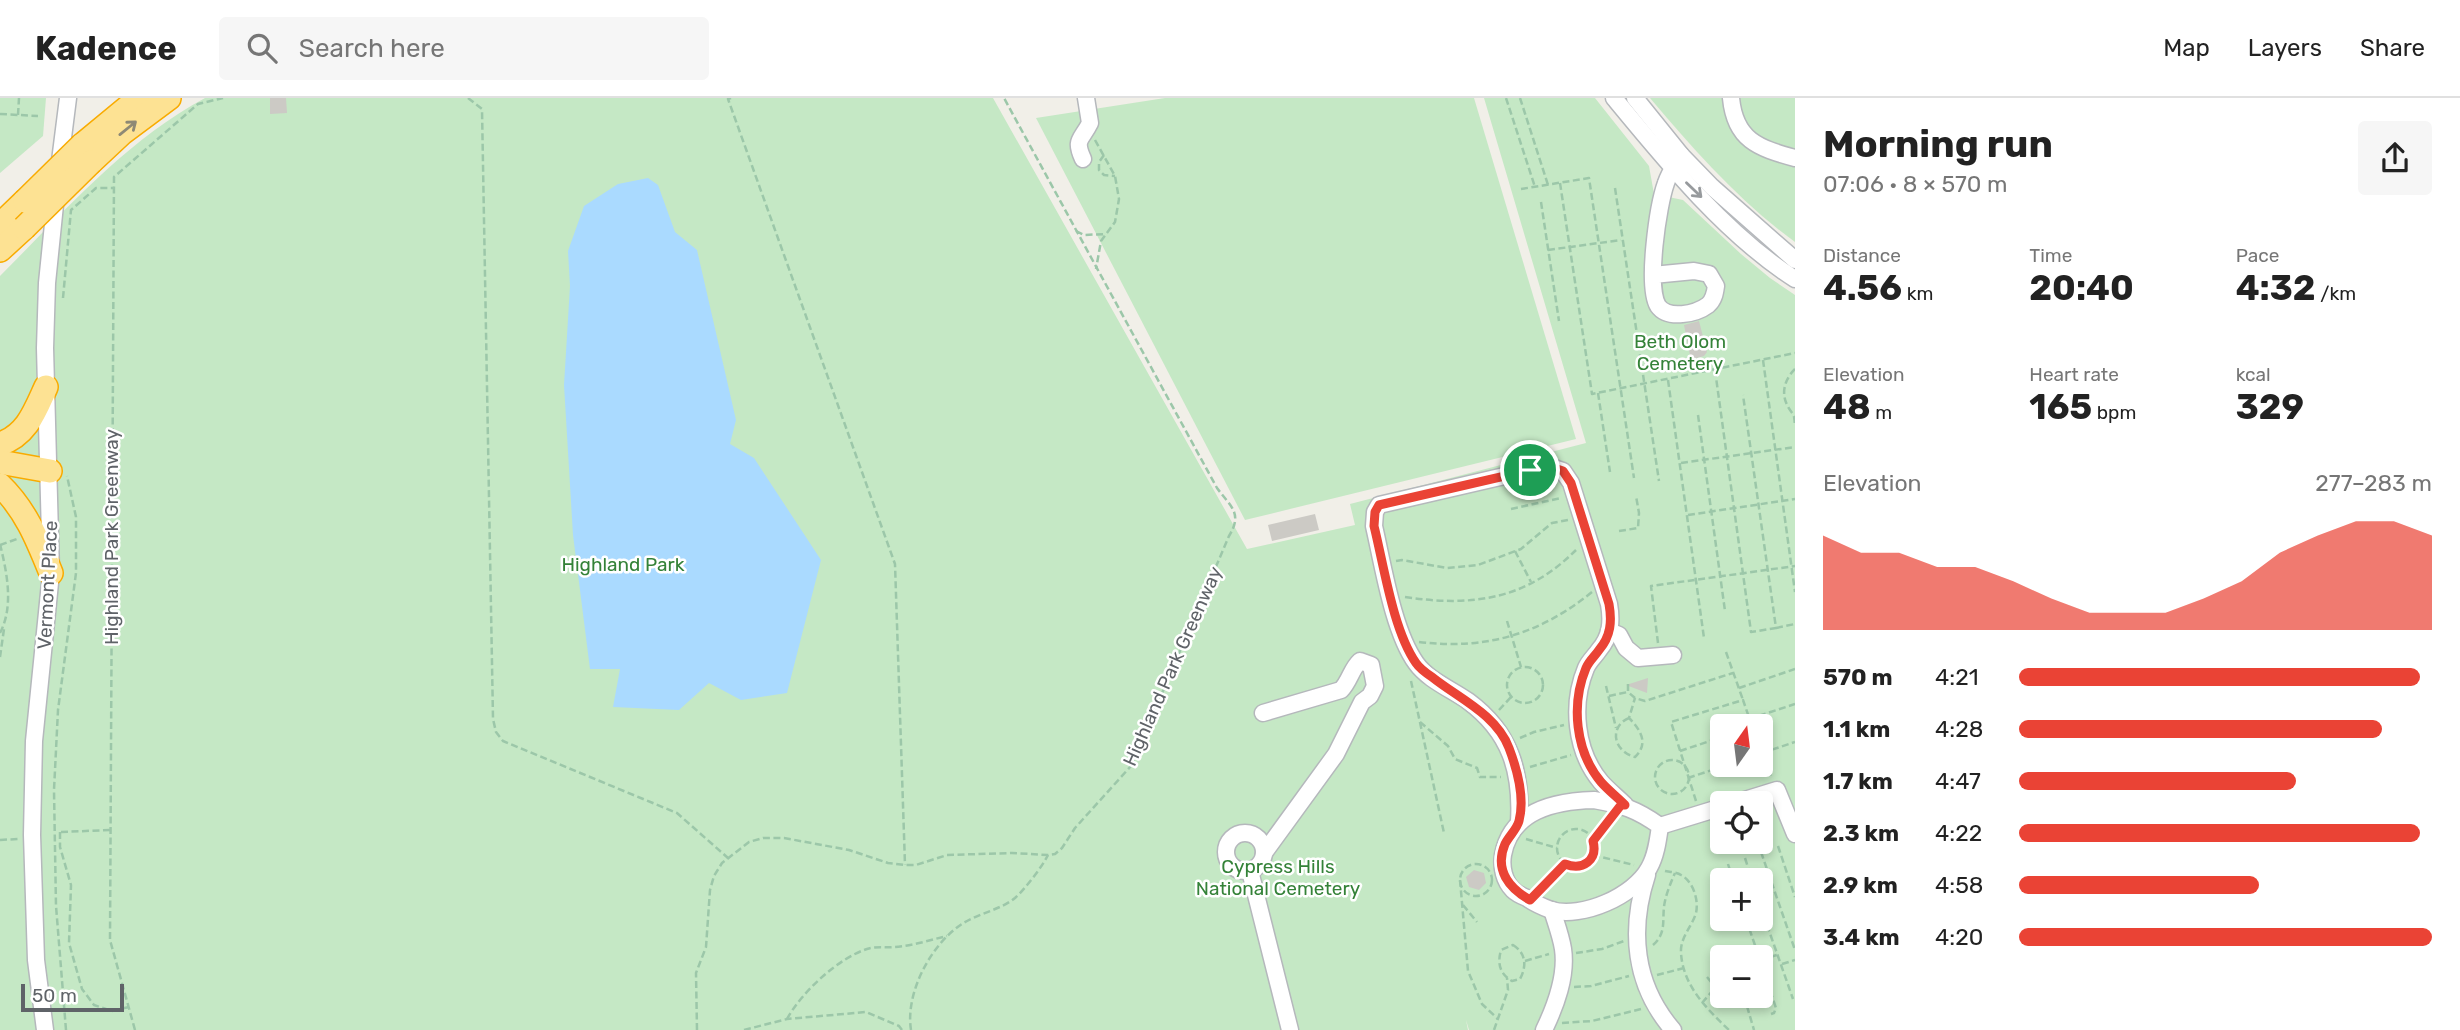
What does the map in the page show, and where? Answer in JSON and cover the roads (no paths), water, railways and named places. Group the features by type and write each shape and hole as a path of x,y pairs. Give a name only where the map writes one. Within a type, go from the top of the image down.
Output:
{"highway":[{"path":"86,153 104,110 117,98"},
{"path":"0,250 24,228 86,153 139,98"},
{"path":"0,225 25,201 86,153 122,133 169,98"},
{"path":"0,446 26,427 46,387"},
{"path":"0,446 49,465"},
{"path":"0,462 49,465"},
{"path":"0,485 29,522 51,573"}],"street":[{"name":"Vermont Place","path":"45,1030 36,960 32,835 34,741 51,573 46,387 47,282 68,98"},
{"path":"1083,159 1077,146 1090,123 1086,98"},
{"path":"1614,98 1672,169 1746,240 1795,278"},
{"path":"1635,98 1681,155 1754,226 1795,260"},
{"path":"1731,98 1738,126 1749,141 1772,152 1795,158"},
{"path":"1653,275 1654,242 1663,192 1681,155"},
{"path":"1515,828 1517,772 1508,744 1490,720 1417,665 1403,639 1374,526 1375,512 1379,505 1548,466 1563,471 1571,483 1612,623 1604,645 1587,666 1578,696 1578,723 1584,754 1600,780 1623,805"},
{"path":"1609,631 1619,635 1626,648 1638,658 1666,656"},
{"path":"1263,713 1341,690 1348,683 1354,666 1360,661 1371,665 1375,686 1370,696 1362,702 1336,754 1264,853 1260,864 1250,871 1237,870 1227,861 1225,849 1227,842 1237,834 1250,833 1261,840 1264,853"},
{"path":"1773,791 1777,790 1794,831"},
{"path":"1649,868 1634,886 1617,899 1569,911 1552,911 1513,891 1504,876 1502,860 1504,846 1515,828 1536,810 1564,801 1594,800 1623,805 1642,813 1660,827"},
{"path":"1660,827 1710,811"},
{"path":"1660,827 1642,892 1637,933 1638,953 1657,1012 1673,1030"},
{"path":"1250,871 1290,1030"},
{"path":"1546,1026 1561,984 1563,953 1552,911"}],"water":[{"path":"648,178 658,185 675,232 697,250 736,420 730,444 754,458 821,560 787,693 741,700 709,683 679,710 613,707 620,669 590,669 573,535 564,385 570,286 568,251 584,206 618,184"}],"park label":[{"name":"Beth Olom Cemetery","path":"1680,352"},
{"name":"Highland Park","path":"623,564"},
{"name":"Cypress Hills National Cemetery","path":"1278,877"}]}
